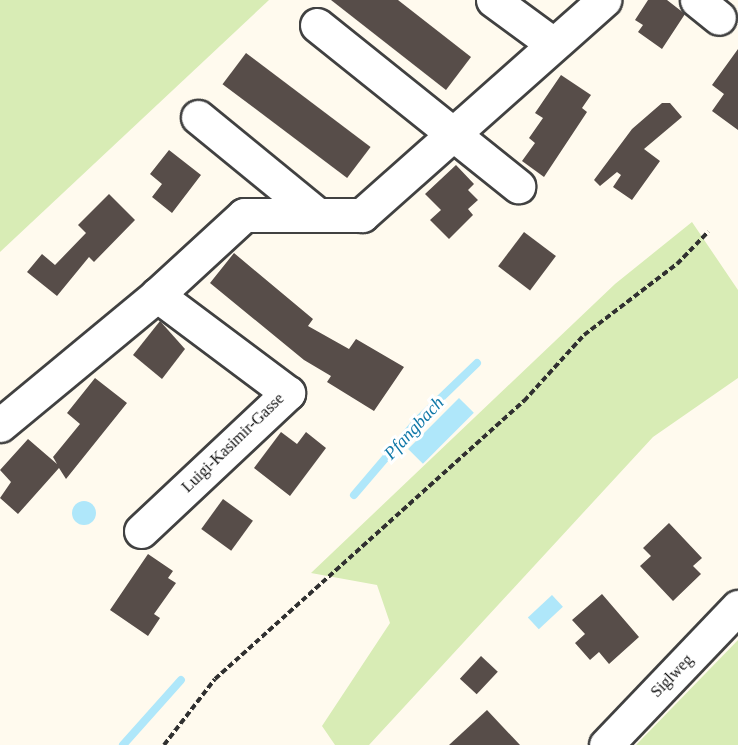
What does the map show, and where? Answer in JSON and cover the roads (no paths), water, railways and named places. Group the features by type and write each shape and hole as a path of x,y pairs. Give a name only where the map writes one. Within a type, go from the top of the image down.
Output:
{"street":[{"path":"493,0 553,44"},
{"path":"0,425 157,296 243,215 313,211 362,215 604,0"},
{"path":"317,25 518,186"},
{"path":"198,117 313,211"},
{"name":"Luigi-Kasimir-Gasse","path":"141,531 288,393 157,296"},
{"name":"Siglweg","path":"606,745 738,607"}],"water":[{"path":"459,398 474,413 423,464 408,449"},
{"path":"84,501 93,504 96,513 93,522 84,525 75,522 72,513 75,504"},
{"path":"552,595 563,607 539,629 528,618"}],"waterway":[{"name":"Pfangbach","path":"354,495 418,420 477,363"},
{"name":"Pfangbach","path":"123,745 181,680"}]}
